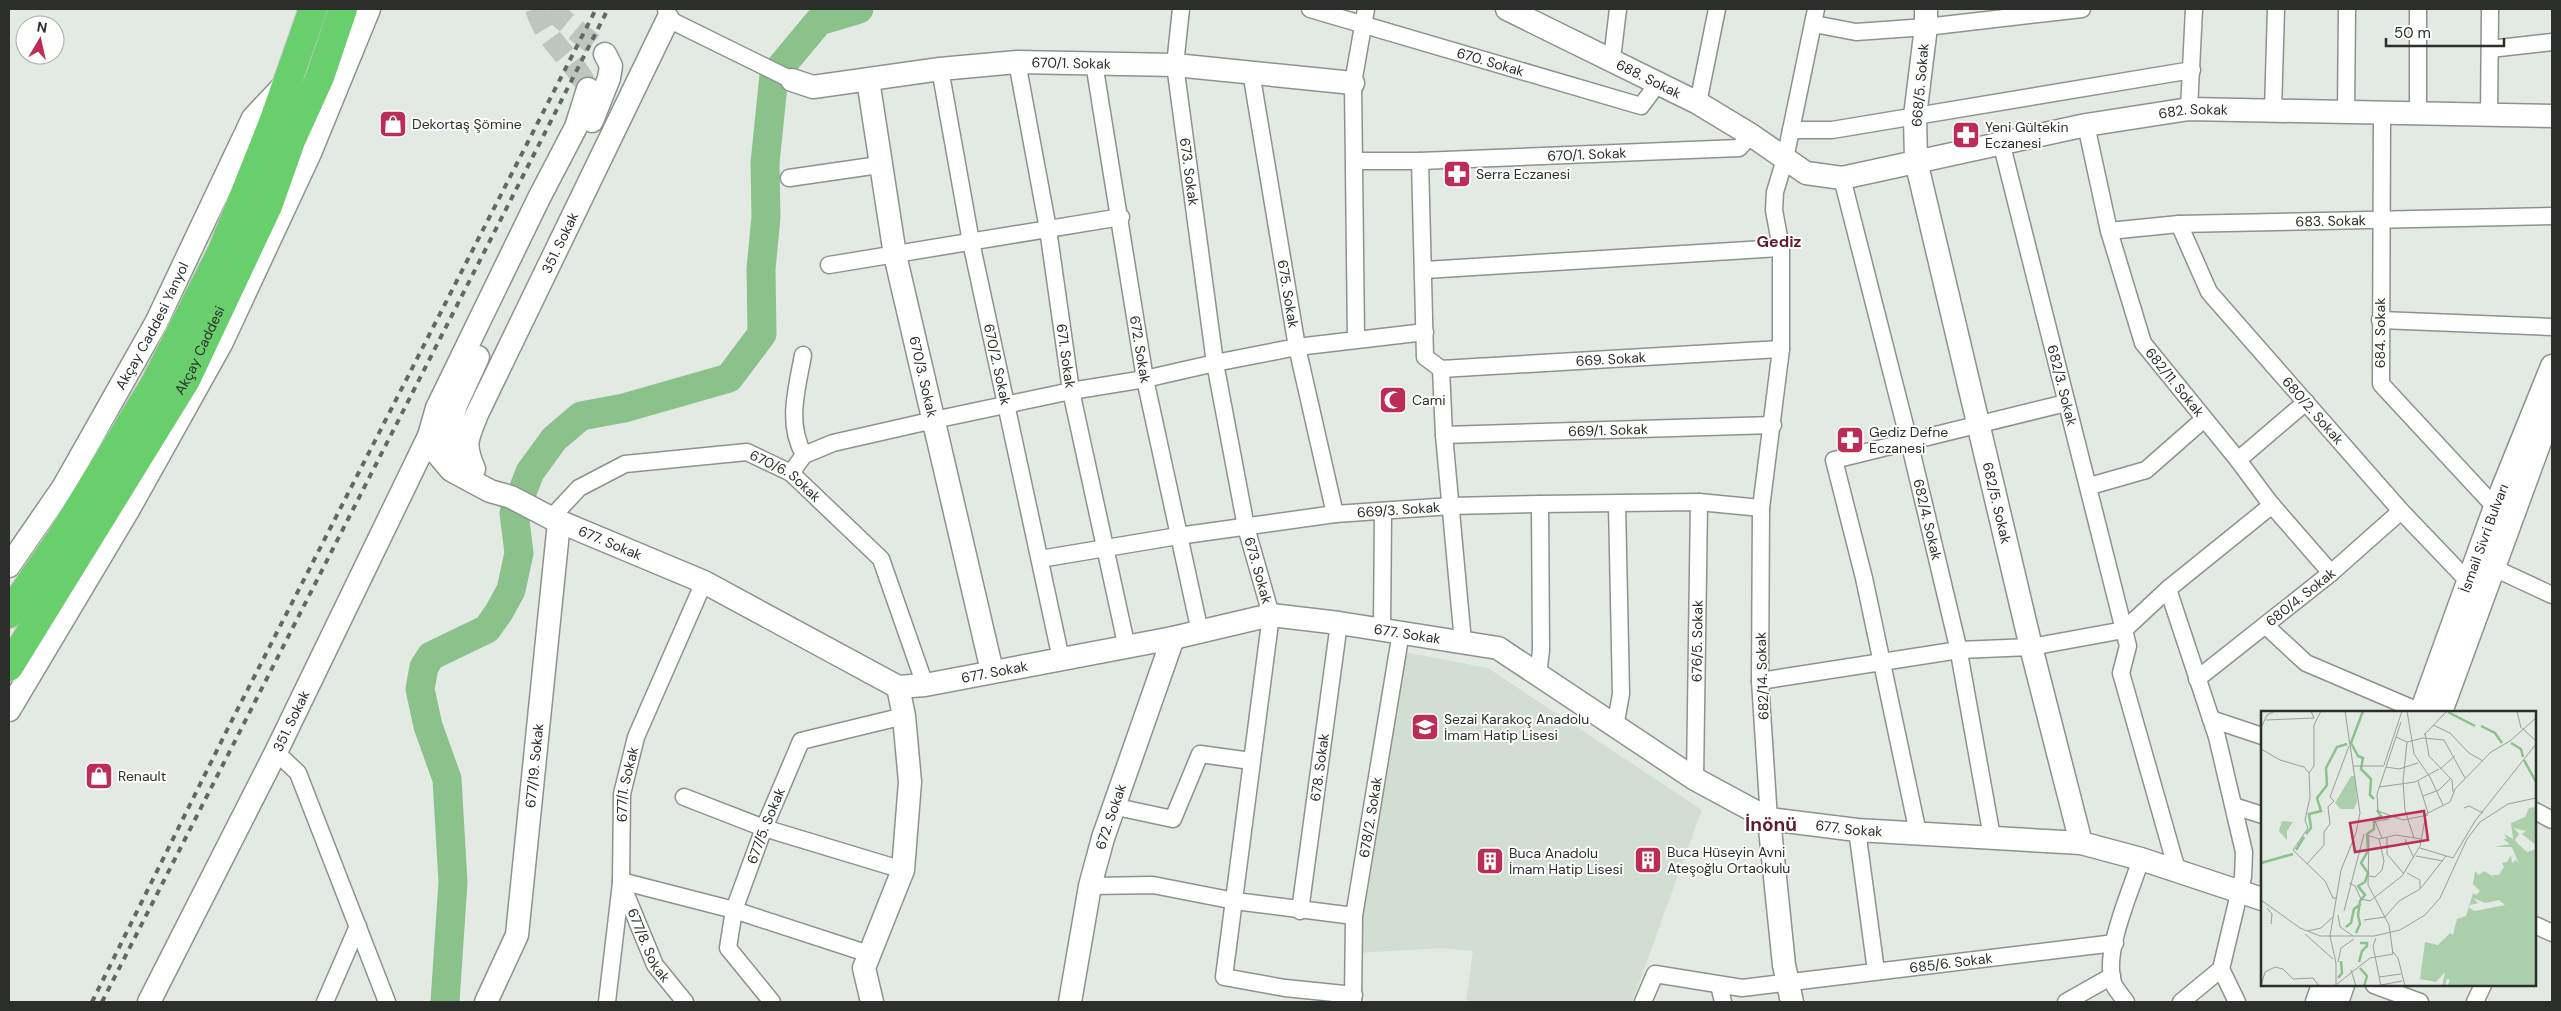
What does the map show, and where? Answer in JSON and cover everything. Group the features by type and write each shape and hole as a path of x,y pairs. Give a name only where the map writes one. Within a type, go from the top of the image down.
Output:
{"highway":[{"name":"Akçay Caddesi","path":"9,614 60,540 154,385 222,251 288,82 313,9"},
{"name":"Akçay Caddesi","path":"9,667 186,380 268,206 291,141 320,77 343,9"}],"street":[{"path":"9,710 130,507 222,344 310,153 369,9"},
{"name":"673. Sokak","path":"1181,9 1175,65 1215,362 1246,528 1271,615 1224,977 1354,999"},
{"name":"670. Sokak","path":"1310,9 1365,17 1641,106 1659,82"},
{"name":"688. Sokak","path":"1507,9 1536,15 1612,59 1698,103 1752,135 1806,173 1842,178"},
{"path":"1612,59 1618,9"},
{"path":"1698,103 1717,9"},
{"path":"1785,159 1815,16 1856,32 1926,18 2082,9"},
{"path":"2189,110 2194,9"},
{"path":"2273,110 2276,9"},
{"path":"2346,112 2347,9"},
{"path":"2418,9 2418,113"},
{"path":"2489,116 2490,9"},
{"path":"667,14 792,80"},
{"name":"351. Sokak","path":"474,470 466,442 477,414 667,14"},
{"path":"1356,339 1354,83 1365,17"},
{"name":"668/5. Sokak","path":"1916,161 1915,116 1926,18"},
{"path":"2490,49 2552,42"},
{"name":"351. Sokak","path":"511,497 502,488 456,456 447,438 456,404 515,278 586,136 609,78 611,66 605,54"},
{"name":"670/1. Sokak","path":"792,80 813,87 940,69 1017,62 1175,65 1354,83"},
{"name":"671. Sokak","path":"1017,62 1048,229 1072,390 1127,648"},
{"name":"672. Sokak","path":"1094,63 1121,217 1145,379 1200,632"},
{"name":"670/2. Sokak","path":"940,69 971,242 1061,659"},
{"path":"1791,130 1832,130 2192,70"},
{"name":"675. Sokak","path":"1251,72 1297,347 1335,514"},
{"name":"670/3. Sokak","path":"868,80 879,165 895,255 992,671"},
{"name":"Akçay Caddesi Yanyol","path":"9,566 64,486 156,323 253,118 288,82"},
{"name":"351. Sokak","path":"149,1002 276,752 429,436 437,408 539,198 576,127 588,89"},
{"name":"682. Sokak","path":"1842,178 2086,125 2189,110 2552,116"},
{"name":"684. Sokak","path":"2382,113 2380,220 2381,384 2495,507"},
{"name":"682/11. Sokak","path":"2086,125 2109,231 2143,343 2272,505 2331,573"},
{"name":"670/1. Sokak","path":"1356,161 1420,161 1739,148 1752,135"},
{"name":"682/3. Sokak","path":"2001,142 2066,403 2090,486 2128,646 2121,673 2177,870"},
{"name":"682/14. Sokak","path":"1785,159 1775,192 1774,210 1781,248 1781,349 1773,425 1760,508 1760,681 1769,820 1790,992"},
{"path":"1420,161 1425,270 1425,357 1441,370 1444,435 1463,642"},
{"name":"682/5. Sokak","path":"1916,161 1980,424 2031,646 2081,843"},
{"path":"789,178 879,165"},
{"name":"682/4. Sokak","path":"1842,178 1909,442 1959,650 1992,837"},
{"name":"683. Sokak","path":"2109,231 2180,224 2552,216"},
{"path":"829,265 1121,217"},
{"name":"680/2. Sokak","path":"2180,224 2209,292 2401,511 2469,582"},
{"path":"1425,270 1781,248"},
{"path":"2380,320 2552,326"},
{"path":"791,473 804,455 833,443 934,420 1072,390 1145,379 1215,362 1297,347 1425,332"},
{"name":"669. Sokak","path":"1441,370 1781,349"},
{"path":"803,355 793,428 796,441 804,455"},
{"name":"İsmail Sivri Bulvarı","path":"2421,711 2495,507 2552,366"},
{"path":"2238,460 2306,402"},
{"path":"1918,833 1882,661 1834,460 2066,403"},
{"name":"İsmail Sivri Bulvarı","path":"2441,711 2494,568 2547,442 2552,409"},
{"path":"2090,486 2146,470 2204,418"},
{"name":"669/1. Sokak","path":"1444,435 1773,425"},
{"path":"429,436 435,451 451,470 490,491 511,497"},
{"name":"670/6. Sokak","path":"550,518 579,488 625,464 747,452 791,473 881,559 925,685"},
{"name":"677. Sokak","path":"511,497 550,518 704,582 898,687 925,685 992,671 1127,648 1271,615 1339,623 1463,642 1498,648 1615,728 1695,779 1769,820 1857,830 2081,843 2177,870 2261,899"},
{"name":"669/3. Sokak","path":"1040,559 1178,536 1246,528 1335,514 1451,506 1540,504 1699,502 1760,508"},
{"name":"676/5. Sokak","path":"1695,779 1699,502"},
{"path":"1538,675 1541,650 1540,504"},
{"path":"1615,728 1620,694 1617,504"},
{"path":"1760,681 1959,650 2031,646 2124,630 2168,589 2272,505"},
{"name":"680/4. Sokak","path":"2198,679 2331,573 2401,511"},
{"name":"678/2. Sokak","path":"1354,999 1354,916 1392,631 1384,512"},
{"name":"677/19. Sokak","path":"486,1002 517,936 550,518"},
{"path":"2494,568 2552,595"},
{"name":"677/1. Sokak","path":"607,1002 621,882 622,794 636,737 704,582"},
{"path":"2168,589 2210,719 2234,806 2244,852 2240,892 2221,969 2181,1002"},
{"name":"678. Sokak","path":"1300,911 1339,623"},
{"path":"2266,626 2306,663 2419,711"},
{"name":"672. Sokak","path":"1070,1002 1090,886 1112,806 1173,638"},
{"path":"872,1002 864,968 903,870 910,782 904,716 898,687"},
{"name":"677/5. Sokak","path":"772,1002 728,948 734,910 764,828 801,741 904,716"},
{"path":"2210,719 2261,736"},
{"path":"276,752 298,773 387,1002"},
{"path":"1112,806 1173,819 1200,754 1251,761"},
{"path":"684,797 764,828 903,870"},
{"path":"2234,806 2261,815"},
{"path":"2536,812 2552,820"},
{"path":"1857,830 1876,971"},
{"path":"2126,1002 2115,987 2112,976 2115,943 2141,859"},
{"path":"621,882 734,910 869,954"},
{"name":"677/8. Sokak","path":"621,882 655,965 685,1002"},
{"path":"1090,886 1153,885 1235,901 1300,911 1354,916"},
{"path":"325,1002 358,926"},
{"path":"2536,926 2552,933"},
{"name":"685/6. Sokak","path":"1643,1002 1655,974 1719,985 1790,992 1876,971 2115,943"},
{"path":"2221,969 2237,1002"},
{"path":"2066,1002 2112,976"},
{"path":"1719,985 1723,1002"},
{"path":"2317,1002 2323,986"},
{"path":"2336,1002 2343,986"},
{"path":"2377,986 2420,1002"},
{"path":"2475,1002 2483,986"}],"shaded area":[{"path":"1405,652 1488,668 1702,810 1632,1002 1466,1002 1473,951 1441,948 1359,953 1358,917"}],"waterway":[{"path":"445,1002 453,882 447,779 428,726 420,689 424,667 431,656 487,629 499,612 511,590 519,553 514,513 530,472 554,439 581,416 624,408 729,378 762,334 761,269 766,217 765,163 774,75 819,21 859,9"}],"tunnel":[{"path":"536,9 546,31 575,68 588,89"},
{"path":"550,9 605,54"}],"railway":[{"path":"92,1002 229,726 596,9"},
{"path":"102,1002 608,9"}],"place":[{"name":"Dekortaş Şömine","path":"393,124"},
{"name":"Yeni Gültekin Eczanesi","path":"1966,135"},
{"name":"Serra Eczanesi","path":"1457,174"},
{"name":"Cami","path":"1393,400"},
{"name":"Gediz Defne Eczanesi","path":"1850,440"},
{"name":"Sezai Karakoç Anadolu İmam Hatip Lisesi","path":"1425,727"},
{"name":"Renault","path":"99,776"},
{"name":"Buca Hüseyin Avni Ateşoğlu Ortaokulu","path":"1648,860"},
{"name":"Buca Anadolu İmam Hatip Lisesi","path":"1490,861"}],"district":[{"name":"Gediz","path":"1779,241"},
{"name":"İnönü","path":"1771,824"}]}
